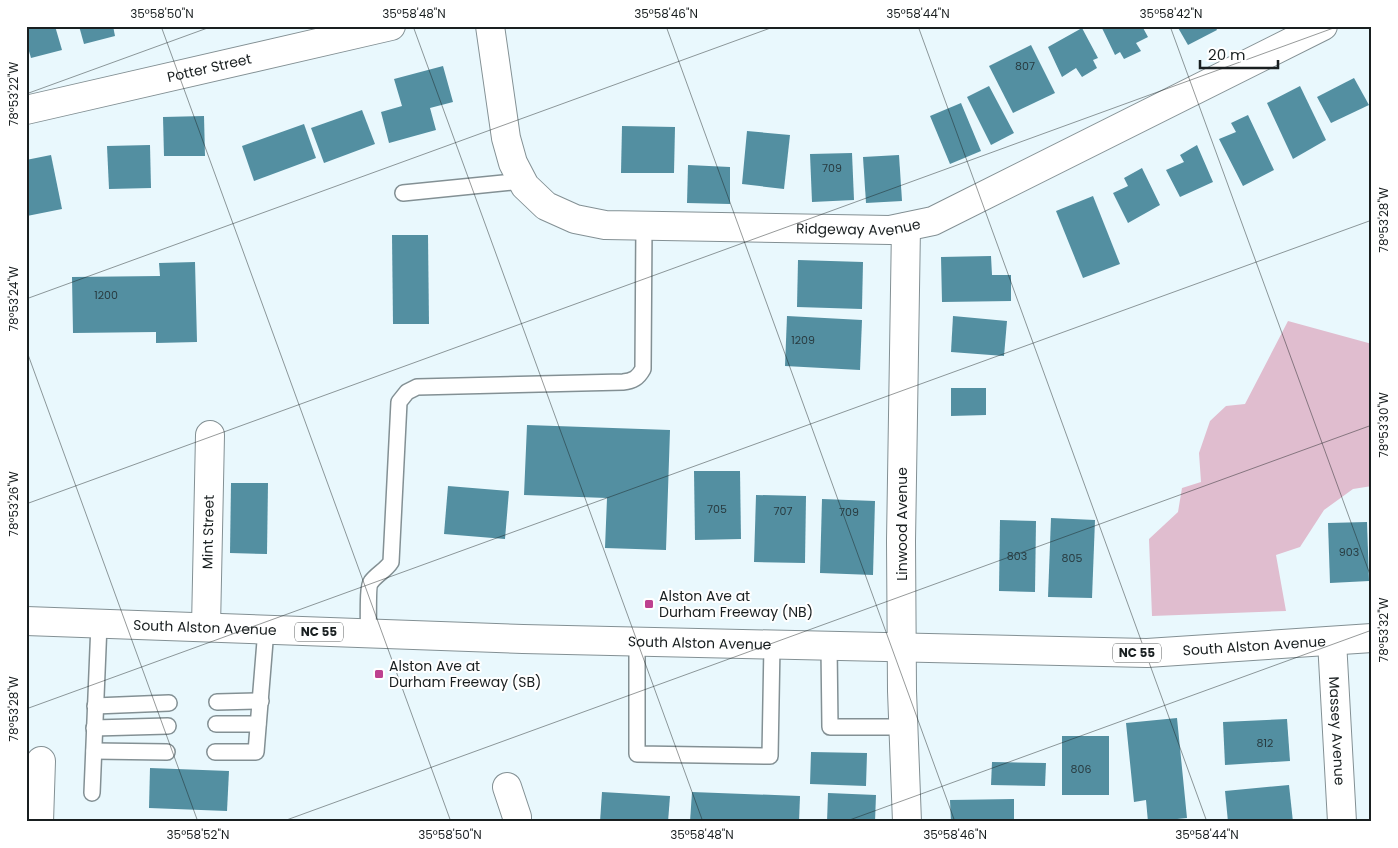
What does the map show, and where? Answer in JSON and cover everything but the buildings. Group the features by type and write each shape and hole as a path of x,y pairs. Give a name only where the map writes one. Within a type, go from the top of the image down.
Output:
{"street":[{"name":"Potter Street","path":"26,110 391,26"},
{"name":"Ridgeway Avenue","path":"490,26 506,138 513,163 525,186 546,206 575,219 605,225 881,230 890,230 933,221 1322,26"},
{"name":"Linwood Avenue","path":"906,227 901,541 907,822"},
{"name":"Mint Street","path":"206,628 210,435"},
{"name":"South Alston Avenue","path":"26,621 637,642 1147,653 1372,638"},
{"name":"Massey Avenue","path":"1332,641 1342,822"},
{"path":"39,822 41,761"},
{"path":"507,787 517,822"}],"lane":[{"path":"403,193 522,181"},
{"path":"368,634 369,584 391,562 398,402 407,392 417,387 631,382 639,376 643,369 644,225"},
{"path":"92,793 100,624"},
{"path":"215,752 256,752 266,629"},
{"path":"637,642 637,754 770,756 772,645"},
{"path":"829,646 830,727 904,727"},
{"path":"217,702 261,700"},
{"path":"95,706 169,703"},
{"path":"216,724 258,724"},
{"path":"94,728 168,726"},
{"path":"94,751 167,752"}],"shaded area":[{"path":"1288,321 1372,344 1372,486 1353,489 1324,510 1300,547 1276,555 1286,611 1152,616 1149,539 1178,512 1182,488 1201,482 1199,453 1210,421 1226,406 1245,404"}],"place":[{"name":"Alston Ave at Durham Freeway (NB)","path":"649,604"},
{"name":"Alston Ave at Durham Freeway (SB)","path":"379,674"}]}
